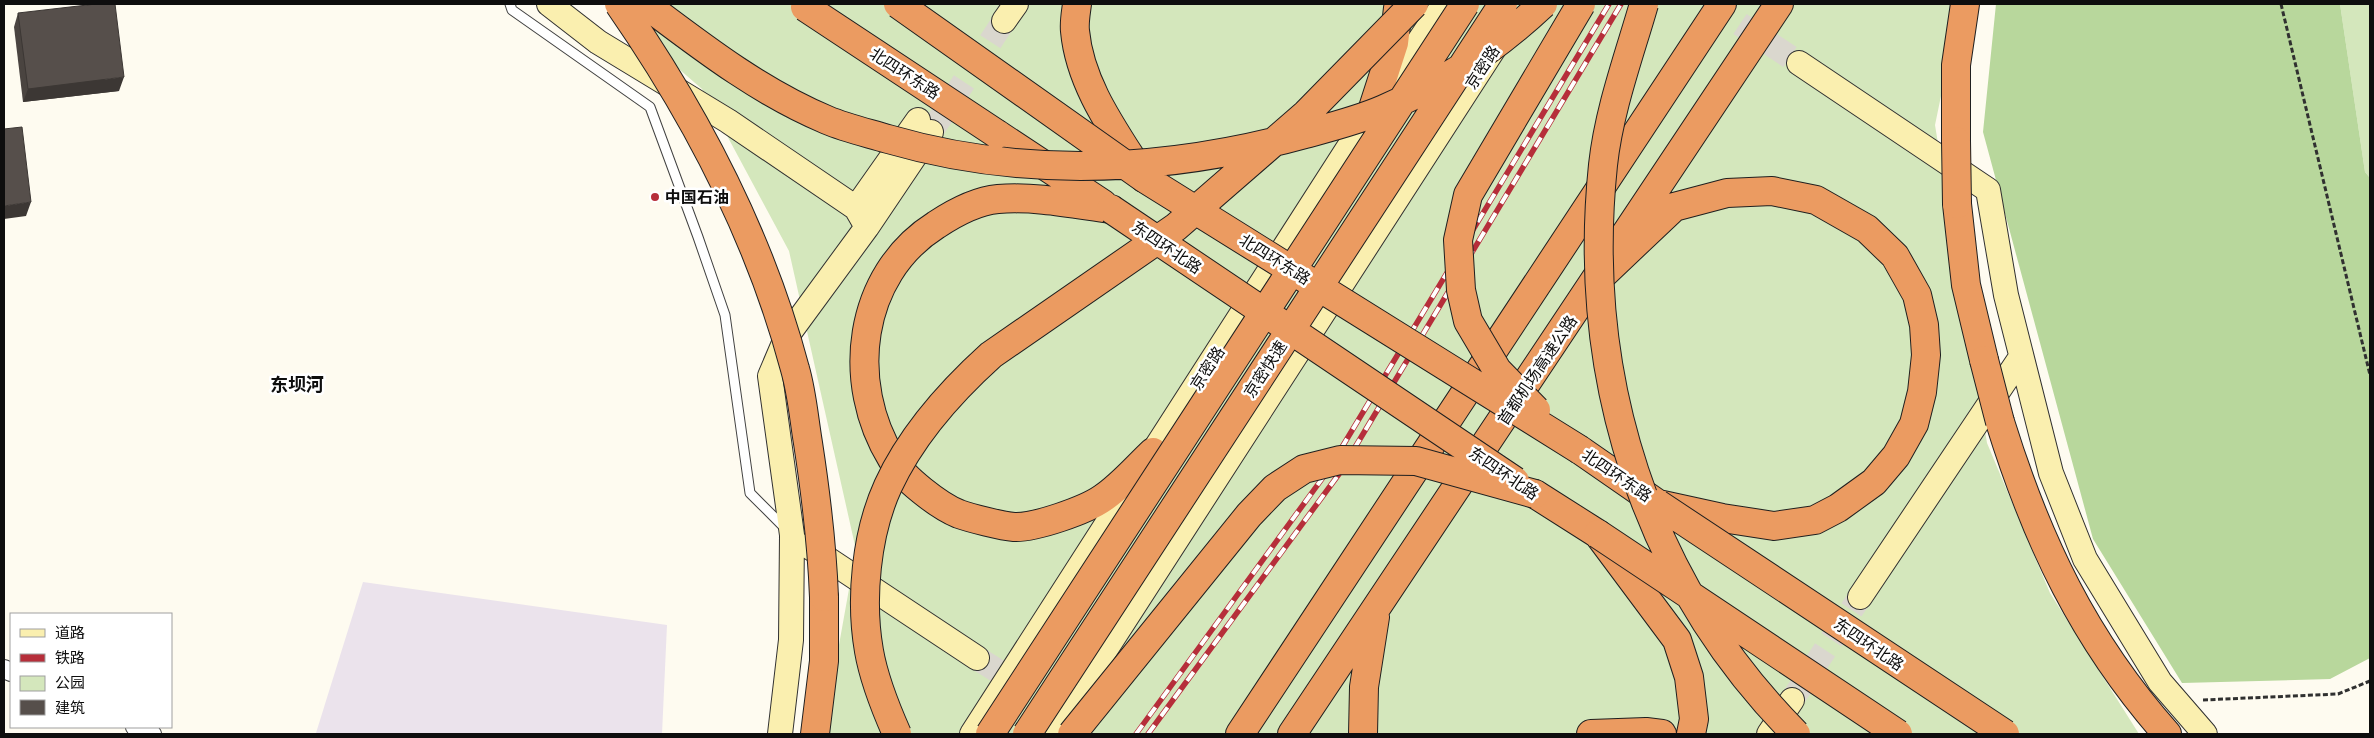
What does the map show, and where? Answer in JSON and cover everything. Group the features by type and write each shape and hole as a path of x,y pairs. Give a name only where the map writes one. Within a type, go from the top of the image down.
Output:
{"highway":[{"path":"619,4 656,57 726,184 754,244 796,370 821,534 824,597 824,661 815,734"},
{"path":"645,4 715,57 775,93 827,120 909,145 966,158 1024,165 1089,166 1153,163 1208,156 1268,144 1352,121 1385,109 1451,75 1502,40 1543,4"},
{"name":"北四环东路","path":"898,4 1144,178 1580,450 1658,504"},
{"path":"1077,4 1075,31 1084,70 1097,102 1144,178"},
{"path":"1372,111 1394,43 1398,4"},
{"path":"897,734 877,684 869,651 866,610 868,567 874,528 888,487 916,440 966,378 991,355 1176,227 1306,114 1414,4"},
{"name":"京密快速","path":"990,734 1465,4"},
{"name":"京密快速","path":"1027,734 1503,4"},
{"path":"1580,4 1468,195 1458,240 1461,290 1468,321 1497,370 1536,410 1580,450"},
{"path":"1644,4 1616,101 1604,163 1599,230 1600,303 1605,351 1613,391 1636,479 1661,544 1698,612 1770,708 1796,734"},
{"path":"1240,734 1722,4"},
{"name":"首都机场高速公路","path":"1292,734 1780,4"},
{"path":"1965,4 1956,65 1957,204 1966,285 2000,422 2016,472 2068,595 2101,650 2136,699 2167,734"},
{"name":"北四环东路","path":"802,6 1111,209"},
{"path":"1597,280 1674,207 1736,192 1772,190 1816,200 1867,229 1895,256 1917,295 1924,325 1926,355 1922,392 1914,424 1896,456 1874,482 1838,508 1815,520 1774,526 1722,518 1658,504"},
{"path":"1111,209 1042,199 997,199 959,211 924,233 898,256 882,285 871,312 864,346 865,384 873,422 893,461 922,490 958,514 1015,527 1058,519 1103,499 1153,452"},
{"name":"东四环北路","path":"1111,209 1535,494 1898,734"},
{"path":"1072,734 1249,515 1275,488 1304,469 1340,460 1416,461 1535,494"},
{"name":"东四环北路","path":"1658,504 2005,734"},
{"path":"1598,534 1677,640 1689,677 1694,719 1691,734"},
{"path":"1363,734 1364,687 1377,608"},
{"path":"1591,734 1646,732 1662,734"}],"street":[{"path":"548,4 598,42 728,121 862,217"},
{"name":"京密路","path":"972,734 1372,111 1444,4"},
{"name":"京密路","path":"1051,734 1523,4"},
{"path":"1799,63 1988,190 2006,295 2051,473 2085,559 2160,682 2204,734"},
{"path":"780,734 791,640 792,535 770,376 787,336 862,217 925,126"},
{"path":"1860,597 2021,357"},
{"path":"792,535 977,658"},
{"path":"1769,734 1792,700"},
{"path":"137,728 152,734"}],"lane":[{"path":"510,4 512,10 650,107 725,315 750,494 792,535"}],"path":[{"path":"2282,4 2370,375"},
{"path":"2178,702 2338,694 2370,681"}],"shaded area":[{"path":"363,582 667,625 662,734 316,733"}],"green space":[{"path":"604,4 1960,4 1935,125 1987,443 2050,593 2139,734 823,734 856,550 789,251 702,89"},
{"path":"1996,4 2340,4 2365,172 2370,178 2370,658 2330,679 2182,683 2093,539 1983,132"},
{"path":"2340,4 2370,4 2370,178 2365,172"}],"building":[{"path":"96,4 115,4 124,77 28,89 18,13"},
{"path":"22,127 31,202 4,206 4,129"}],"tunnel":[{"path":"1710,4 1799,63"},
{"path":"931,132 1004,21"},
{"path":"1792,700 1860,597"},
{"path":"977,658 1098,734"}],"railway":[{"path":"1136,734 1327,472 1609,4"},
{"path":"1148,734 1339,474 1621,4"}],"place":[{"name":"中国石油","path":"655,197"}],"district":[{"name":"东坝河","path":"297,385"}]}
